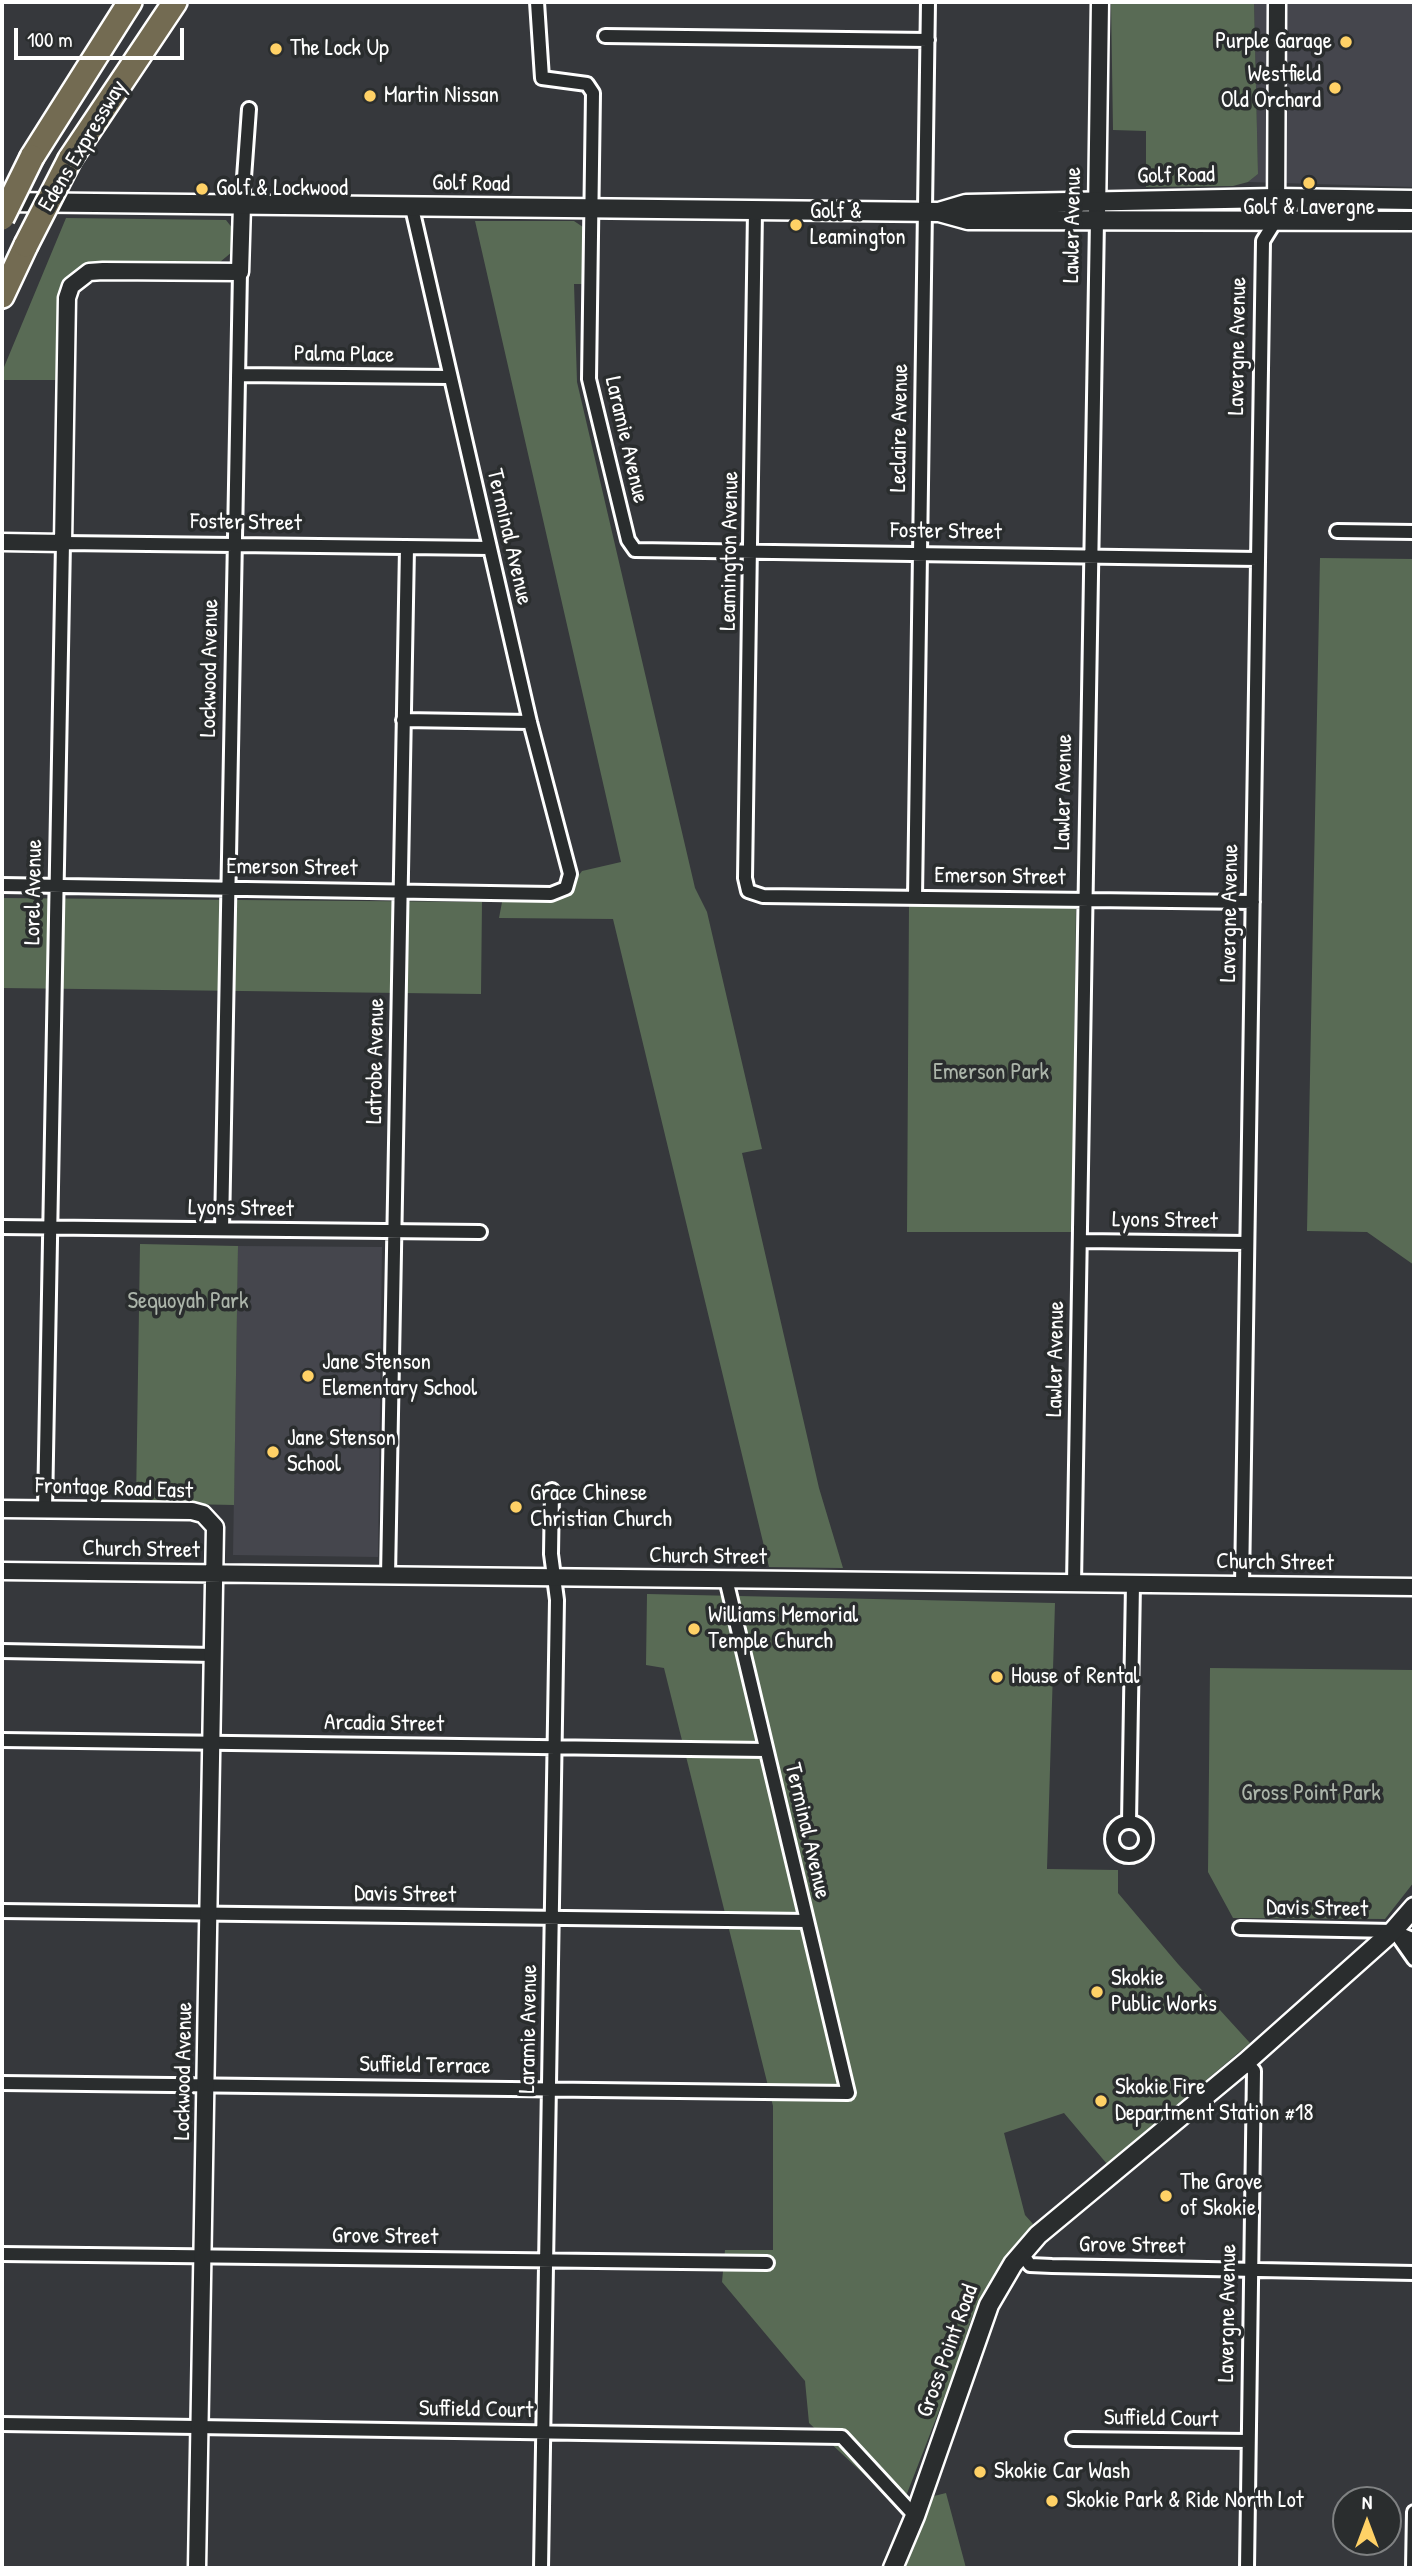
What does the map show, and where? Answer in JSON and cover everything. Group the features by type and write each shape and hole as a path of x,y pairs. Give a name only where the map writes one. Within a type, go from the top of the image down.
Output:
{"highway":[{"name":"Edens Expressway","path":"2,218 32,157 130,2"},
{"name":"Edens Expressway","path":"2,296 70,159 175,2"}],"main road":[{"name":"Golf Road","path":"2,202 932,212 968,220 1276,198 1414,200"},
{"name":"Golf Road","path":"1097,211 1244,220 1414,221"},
{"name":"Gross Point Road","path":"893,2568 915,2516 989,2305 998,2286 1022,2254 1038,2235 1246,2062 1393,1931 1414,1907"}],"street":[{"name":"Laramie Avenue","path":"537,2 542,78 587,84 593,93 589,379 628,540 635,550"},
{"name":"Leclaire Avenue","path":"915,897 918,554 932,212 928,2"},
{"name":"Lawler Avenue","path":"1074,1583 1082,1241 1100,2"},
{"path":"1244,220 1263,241 1276,220 1277,2"},
{"path":"605,36 928,40"},
{"name":"Lockwood Avenue","path":"222,1229 240,272 249,109"},
{"name":"Terminal Avenue","path":"412,208 530,722 570,874"},
{"name":"Leamington Avenue","path":"748,891 745,877 755,211"},
{"name":"Lavergne Avenue","path":"1242,1585 1263,241"},
{"name":"Lorel Avenue","path":"46,1509 67,298 78,278 89,272 240,272"},
{"name":"Palma Place","path":"238,375 449,376"},
{"path":"1337,531 1414,532"},
{"name":"Foster Street","path":"2,542 490,548"},
{"name":"Latrobe Avenue","path":"388,1576 407,548"},
{"name":"Foster Street","path":"635,550 1258,559"},
{"path":"404,720 530,722"},
{"name":"Emerson Street","path":"2,885 551,894 566,888 570,874"},
{"name":"Emerson Street","path":"748,891 763,896 1253,902"},
{"name":"Lyons Street","path":"2,1227 480,1232"},
{"name":"Lyons Street","path":"1082,1241 1247,1242"},
{"name":"Laramie Avenue","path":"541,2568 557,1600 551,1554 552,1490"},
{"name":"Frontage Road East","path":"2,1509 192,1511 203,1514 215,1527 216,1574"},
{"name":"Church Street","path":"2,1571 1414,1587"},
{"name":"Lockwood Avenue","path":"197,2568 216,1574"},
{"name":"Terminal Avenue","path":"726,1580 848,2093"},
{"path":"1129,1822 1133,1584"},
{"path":"2,1651 214,1655"},
{"name":"Arcadia Street","path":"2,1740 766,1750"},
{"name":"Davis Street","path":"2,1911 807,1922"},
{"name":"Davis Street","path":"1240,1928 1393,1931"},
{"path":"1393,1931 1410,1938 1414,1944"},
{"path":"1393,1931 1414,1959"},
{"name":"Lavergne Avenue","path":"1246,2062 1254,2071 1247,2568"},
{"name":"Suffield Terrace","path":"2,2083 848,2093"},
{"name":"Grove Street","path":"2,2254 767,2263"},
{"name":"Grove Street","path":"1022,2254 1030,2265 1414,2273"},
{"name":"Suffield Court","path":"2,2424 842,2437 915,2516"},
{"name":"Suffield Court","path":"1073,2439 1248,2441"},
{"path":"1413,2568 1414,2512"}],"shaded area":[{"name":"Westfield Old Orchard","path":"1254,2 1414,2 1414,187 1248,182 1258,174"},
{"name":"Jane Stenson Elementary School","path":"238,1246 382,1247 378,1557 233,1555"}],"green space":[{"path":"1111,2 1254,2 1258,174 1248,182 1233,186 1146,187 1146,131 1113,130"},
{"path":"66,218 226,220 233,229 232,252 220,262 209,264 103,265 81,269 67,280 62,290 57,380 2,380 2,372"},
{"path":"475,221 574,221 583,227 585,284 574,284 577,382 695,888 707,912 762,1149 742,1153 819,1488 843,1568 769,1567 613,919 499,918 503,897 563,896 582,871 621,862"},
{"path":"1320,558 1414,559 1414,1265 1367,1232 1307,1231"},
{"path":"2,898 482,902 481,994 2,988"},
{"name":"Emerson Park","path":"909,903 1076,906 1072,1232 907,1232"},
{"name":"Sequoyah Park","path":"140,1244 238,1246 234,1505 136,1503"},
{"path":"647,1594 1055,1603 1047,1869 1118,1870 1118,1893 1250,2043 1107,2164 1064,2113 1004,2133 1025,2215 1033,2224 987,2288 972,2317 956,2367 901,2509 809,2423 805,2381 722,2282 725,2250 773,2250 773,2106 664,1668 646,1665"},
{"name":"Gross Point Park","path":"1210,1668 1414,1670 1414,1882 1385,1919 1233,1918 1208,1872"},
{"path":"946,2493 966,2568 905,2568 934,2496"}],"place":[{"name":"Purple Garage","path":"1346,42"},
{"name":"The Lock Up","path":"276,49"},
{"name":"Westfield Old Orchard","path":"1335,88"},
{"name":"Martin Nissan","path":"370,96"},
{"name":"Golf & Lavergne","path":"1309,183"},
{"name":"Golf & Lockwood","path":"202,189"},
{"name":"Golf & Leamington","path":"796,225"},
{"name":"Jane Stenson Elementary School","path":"308,1376"},
{"name":"Jane Stenson School","path":"273,1452"},
{"name":"Grace Chinese Christian Church","path":"516,1507"},
{"name":"Williams Memorial Temple Church","path":"694,1629"},
{"name":"House of Rental","path":"997,1677"},
{"name":"Skokie Public Works","path":"1097,1992"},
{"name":"Skokie Fire Department Station #18","path":"1101,2101"},
{"name":"The Grove of Skokie","path":"1166,2196"},
{"name":"Skokie Car Wash","path":"980,2472"},
{"name":"Skokie Park & Ride North Lot","path":"1052,2501"}]}
